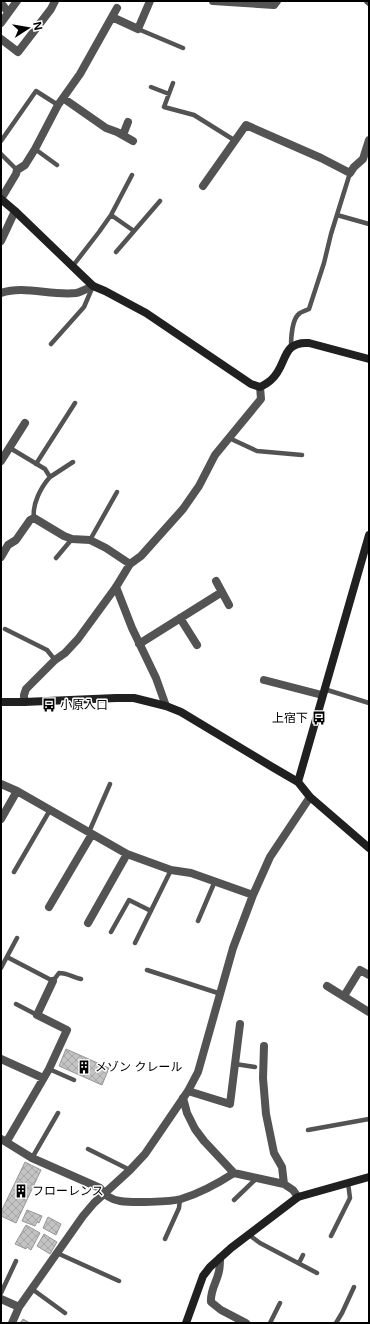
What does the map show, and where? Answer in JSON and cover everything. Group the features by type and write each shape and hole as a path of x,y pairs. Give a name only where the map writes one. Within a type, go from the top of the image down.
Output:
{"street":[{"path":"1,23 17,1"},
{"path":"1,39 18,52 51,9 55,1"},
{"path":"112,17 138,29 150,1"},
{"path":"213,1 274,5 277,1"},
{"path":"1,3 8,12"},
{"path":"117,8 80,74 60,101 35,149 25,165 17,170 1,199 93,286 124,300 146,313 251,384 260,387 272,380 291,348 296,344 310,343 369,359"},
{"path":"60,101 106,128 133,141"},
{"path":"123,135 128,122"},
{"path":"202,186 246,125 321,158 350,173 363,159 369,140"},
{"path":"1,241 15,211"},
{"path":"1,294 7,291 18,290 50,293 77,293 93,286"},
{"path":"24,702 26,689 78,639 116,588 130,564 141,556 183,509 199,486 215,455 261,400 260,387"},
{"path":"1,461 25,423"},
{"path":"1,557 8,545 16,540 30,520 34,518 64,536 72,539 90,540 106,548 130,564"},
{"path":"298,782 369,535"},
{"path":"1,539 8,545"},
{"path":"216,581 229,605"},
{"path":"116,588 139,644 156,678 166,706"},
{"path":"139,644 222,592"},
{"path":"180,618 197,645"},
{"path":"264,680 323,692"},
{"path":"1,702 134,698 166,706 181,712 298,782 310,797 369,848"},
{"path":"1,784 17,791 127,854 171,870 190,873 253,895"},
{"path":"1,819 17,791"},
{"path":"12,1323 20,1307 83,1216 146,1154 198,1072 233,948 253,895 270,857 310,797"},
{"path":"49,907 91,833"},
{"path":"88,923 127,854"},
{"path":"344,996 360,970 369,975"},
{"path":"53,981 37,1015 67,1030 49,1069 3,1141 32,1158 100,1188 104,1194 119,1201 154,1202 180,1199 209,1189 234,1173"},
{"path":"327,986 369,1012"},
{"path":"185,1094 230,1104 240,1024"},
{"path":"264,1046 262,1078 266,1114 274,1153 282,1166 284,1184"},
{"path":"1,1059 43,1078"},
{"path":"185,1094 187,1113 194,1129 234,1173 284,1184 293,1190 298,1197"},
{"path":"186,1323 203,1276 210,1266 249,1234 298,1197 369,1177"},
{"path":"220,1258 219,1271 210,1296 211,1302 221,1310 246,1323"},
{"path":"1,1299 20,1307"}],"lane":[{"path":"138,29 183,48"},
{"path":"173,83 164,107 194,115 234,140"},
{"path":"151,87 169,94"},
{"path":"1,140 36,91 60,101"},
{"path":"35,149 58,165"},
{"path":"1,154 17,170"},
{"path":"291,348 291,336 296,318 300,313 310,309 350,173"},
{"path":"72,267 111,215 132,174"},
{"path":"116,252 160,201"},
{"path":"111,215 134,231"},
{"path":"337,215 369,224"},
{"path":"51,344 84,307 93,286"},
{"path":"36,464 75,403"},
{"path":"229,438 257,451 302,455"},
{"path":"10,448 45,469 50,477"},
{"path":"34,518 33,511 47,481 50,477 73,462"},
{"path":"90,540 117,492"},
{"path":"56,558 72,539"},
{"path":"5,629 47,650 55,660"},
{"path":"323,692 369,703"},
{"path":"91,833 110,784"},
{"path":"14,872 50,810"},
{"path":"135,943 171,870"},
{"path":"198,921 215,881"},
{"path":"111,932 129,900 151,911"},
{"path":"1,968 18,938"},
{"path":"7,957 53,981 59,973 81,979"},
{"path":"147,970 221,994"},
{"path":"16,1004 37,1015"},
{"path":"234,1064 255,1067"},
{"path":"49,1069 74,1080"},
{"path":"32,1158 58,1113"},
{"path":"308,1130 369,1119"},
{"path":"88,1149 130,1170"},
{"path":"234,1200 257,1178"},
{"path":"331,1236 350,1198 348,1183"},
{"path":"165,1238 179,1208 180,1199"},
{"path":"249,1234 260,1243 317,1273"},
{"path":"57,1253 119,1281"},
{"path":"299,1263 303,1255"},
{"path":"1,1293 16,1261"},
{"path":"336,1323 342,1314 354,1287"},
{"path":"32,1289 65,1313"},
{"path":"270,1323 280,1303"}],"building":[{"name":"メゾン クレール","path":"66,1049 109,1068 102,1085 59,1066"},
{"name":"フローレンス","path":"25,1162 41,1170 16,1223 1,1216 1,1212"},
{"path":"27,1210 42,1216 39,1223 37,1222 35,1226 22,1221"},
{"path":"48,1217 61,1224 56,1235 43,1228"},
{"path":"26,1225 40,1233 31,1250 27,1247 26,1249 15,1244"},
{"path":"44,1234 57,1242 50,1254 37,1246"},
{"path":"23,1319 30,1323 20,1323"}],"place":[{"name":"小原入口","path":"49,705"},
{"name":"上宿下","path":"319,718"},
{"name":"メゾン クレール","path":"84,1067"},
{"name":"フローレンス","path":"21,1191"}]}
